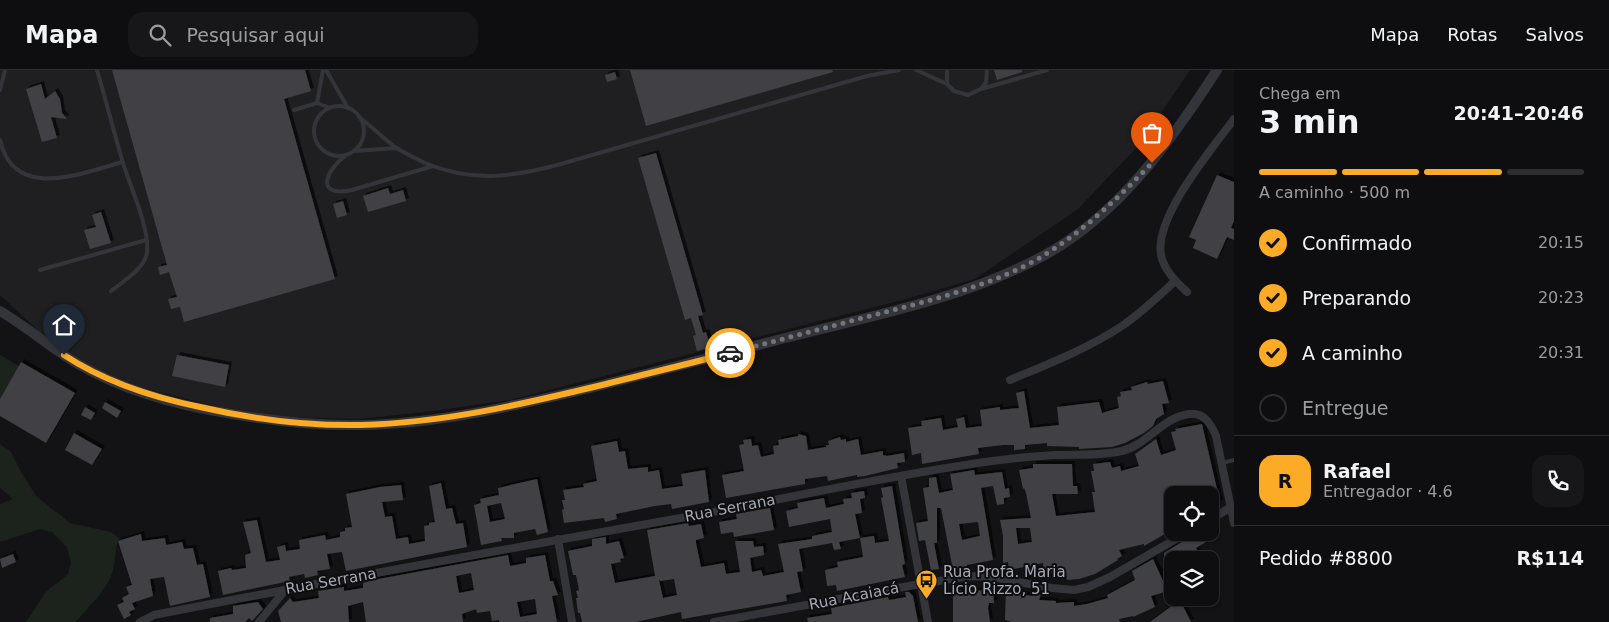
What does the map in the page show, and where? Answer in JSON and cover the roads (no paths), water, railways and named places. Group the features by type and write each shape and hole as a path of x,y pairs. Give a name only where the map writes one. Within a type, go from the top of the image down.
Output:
{"street":[{"path":"0,310 40,339 100,376 125,387 174,402 230,414 311,423 360,425 429,420 527,403 913,305 955,293 998,277 1036,259 1071,237 1100,215 1146,169 1177,129 1217,70"},
{"path":"1187,292 1175,282 1161,255 1160,248 1165,226 1176,203 1234,119"},
{"path":"1010,380 1074,353 1107,335 1131,319 1175,282"},
{"name":"Rua Serrana","path":"140,622 154,615 286,589 901,476 991,461 1121,451 1142,442 1179,416 1190,414 1199,415 1212,425 1234,523"},
{"path":"901,476 928,622"},
{"path":"1219,514 1231,507"},
{"path":"558,539 572,622"},
{"name":"Rua Acaiacá","path":"714,622 970,576 992,576 1051,588 1074,590 1088,587 1110,577 1172,541"},
{"path":"259,622 286,589"}],"lane":[{"path":"0,90 5,70"},
{"path":"97,70 143,224 147,253 143,263 134,273 111,291"},
{"path":"317,103 324,70"},
{"path":"324,70 348,108 396,148 433,166 454,173 499,177 532,172 867,76 899,70"},
{"path":"916,70 947,84 960,94 968,95 981,89 1047,70"},
{"path":"946,70 947,84"},
{"path":"981,89 986,82 987,70"},
{"path":"294,110 317,103 330,108"},
{"path":"346,155 338,156 322,150 314,135 314,127 322,112 338,106 348,108"},
{"path":"359,117 362,122 364,135 359,146 331,169 327,184 333,191 352,190 433,166"},
{"path":"0,140 4,156 10,165 29,177 48,179 123,162"},
{"path":"354,151 396,148"},
{"path":"40,270 146,240"},
{"path":"1222,463 1234,460"}],"place":[{"name":"Rua Profa. Maria Lício Rizzo, 51","path":"927,600"}]}
